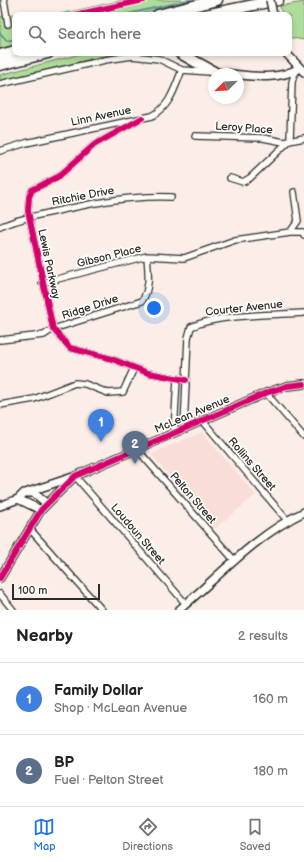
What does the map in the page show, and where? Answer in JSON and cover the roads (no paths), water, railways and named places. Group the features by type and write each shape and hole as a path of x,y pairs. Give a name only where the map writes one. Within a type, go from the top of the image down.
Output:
{"highway":[{"path":"170,12 217,0"},
{"path":"220,12 278,0"},
{"path":"0,55 12,52"},
{"path":"0,65 36,56"},
{"path":"185,56 208,69"}],"street":[{"path":"270,0 272,12"},
{"path":"3,4 8,24"},
{"path":"0,84 105,60 132,56 159,59 182,70 208,72"},
{"path":"289,56 302,70"},
{"name":"Linn Avenue","path":"0,150 156,114 166,104 182,70"},
{"path":"244,74 276,76 302,70"},
{"path":"230,178 243,182 250,178 290,140 292,82 294,75 302,70"},
{"name":"Lewis Parkway","path":"142,118 94,145 58,177 32,190 28,200 29,217 42,283 54,329 70,348 112,359 148,373 186,380"},
{"name":"Leroy Place","path":"195,136 263,138 284,142 304,138"},
{"path":"290,232 298,221 293,196 294,192"},
{"name":"Ritchie Drive","path":"0,227 15,220 104,200 145,196 171,196"},
{"path":"290,232 303,232 304,235"},
{"name":"Gibson Place","path":"42,283 147,256 184,258 235,240 290,232"},
{"name":"Ridge Drive","path":"0,340 44,335 54,329 142,301 146,296 148,284 147,256"},
{"name":"Courter Avenue","path":"186,380 188,338 192,327 202,322 218,320 304,313"},
{"path":"0,406 34,399 75,383 85,384 108,393 123,392 134,368"},
{"path":"174,432 177,378"},
{"path":"184,428 186,380"},
{"name":"McLean Avenue","path":"0,578 29,528 46,503 75,476 136,448 266,393 287,386 304,384"},
{"path":"266,393 304,438"},
{"name":"Rollins Street","path":"202,420 288,520"},
{"name":"Pelton Street","path":"136,448 235,561"},
{"path":"0,506 18,498 24,493 75,476"},
{"name":"Loudoun Street","path":"75,476 186,604"},
{"path":"24,493 34,493 46,503"},
{"path":"18,498 41,510"},
{"path":"179,610 261,538 288,520 304,512"},
{"path":"29,528 102,610"},
{"path":"0,594 14,610"}],"waterway":[{"path":"137,12 191,0"},
{"path":"0,33 7,41 12,40"}],"place":[{"name":"Family Dollar","path":"101,442"},
{"name":"BP","path":"135,464"}]}
